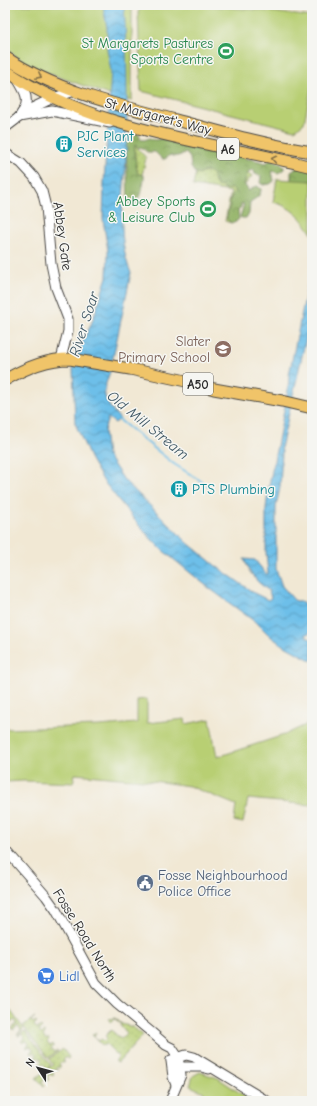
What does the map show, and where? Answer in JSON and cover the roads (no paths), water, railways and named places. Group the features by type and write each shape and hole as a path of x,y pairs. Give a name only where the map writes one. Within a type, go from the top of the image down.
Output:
{"main road":[{"name":"St Margaret's Way","path":"5,57 44,79 75,91 152,114 252,140 312,152"},
{"name":"St Margaret's Way","path":"5,70 16,78 89,116 197,143 312,167"},
{"name":"A50","path":"5,380 29,367 66,359 186,381 214,389 288,402 312,408"}],"street":[{"path":"16,78 22,86 27,99 26,109 19,117"},
{"path":"5,128 30,109 54,98 75,91"},
{"path":"19,117 52,111 89,116"},
{"name":"Abbey Gate","path":"5,153 21,163 34,177 42,191 46,207 51,264 56,288 68,319 66,359"},
{"name":"Fosse Road North","path":"5,849 46,896 56,910 96,983 117,1004 166,1045 167,1052 176,1063 173,1077 176,1085 170,1101"},
{"path":"176,1063 216,1071 267,1101"}],"water":[{"path":"103,5 124,5 127,118 122,229 126,259 131,273 110,372 105,386 105,397 107,402 120,419 115,423 108,418 104,431 107,455 124,480 188,543 216,566 254,593 268,600 271,598 269,591 258,582 250,572 244,559 255,560 266,574 268,574 266,552 266,508 269,486 288,390 289,375 312,263 312,312 281,448 280,487 276,507 276,569 282,586 294,600 312,606 312,631 306,635 312,640 312,661 281,644 270,636 258,624 209,588 161,549 142,529 104,482 90,458 75,423 73,368 80,346 91,325 107,277 108,251 103,219 111,71 107,49 107,28"}],"waterway":[{"name":"Old Mill Stream","path":"117,418 174,464 209,486"}],"place":[{"name":"St Margarets Pastures Sports Centre","path":"226,51"},
{"name":"PJC Plant Services","path":"64,144"},
{"name":"Abbey Sports & Leisure Club","path":"208,209"},
{"name":"Slater Primary School","path":"223,349"},
{"name":"PTS Plumbing","path":"179,489"},
{"name":"Fosse Neighbourhood Police Office","path":"145,883"},
{"name":"Lidl","path":"46,976"}],"water label":[{"name":"River Soar","path":"84,324"}]}
